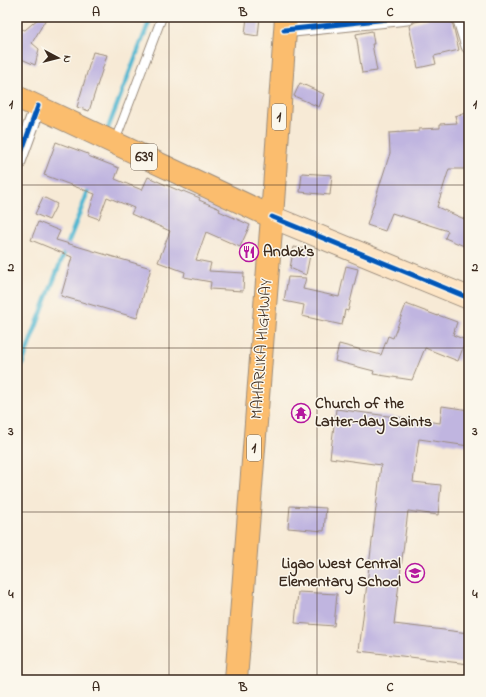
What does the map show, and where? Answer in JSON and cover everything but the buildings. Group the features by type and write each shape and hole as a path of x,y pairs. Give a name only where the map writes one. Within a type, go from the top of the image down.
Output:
{"main road":[{"name":"MAHARLIKA HIGHWAY","path":"236,680 272,217 285,23"},
{"name":"639","path":"17,97 272,217"}],"street":[{"path":"285,23 407,17"},
{"path":"460,17 469,46"},
{"path":"17,164 38,106"},
{"path":"272,217 469,298"}],"lane":[{"path":"114,142 162,17"}],"waterway":[{"path":"108,128 151,17"},
{"path":"17,377 90,186"}],"cycle path":[{"path":"284,30 407,17"},
{"path":"17,164 38,106"},
{"path":"272,217 469,298"}],"place":[{"name":"Andok's","path":"249,252"},
{"name":"Church of the Latter-day Saints","path":"301,413"},
{"name":"Ligao West Central Elementary School","path":"415,573"}]}
